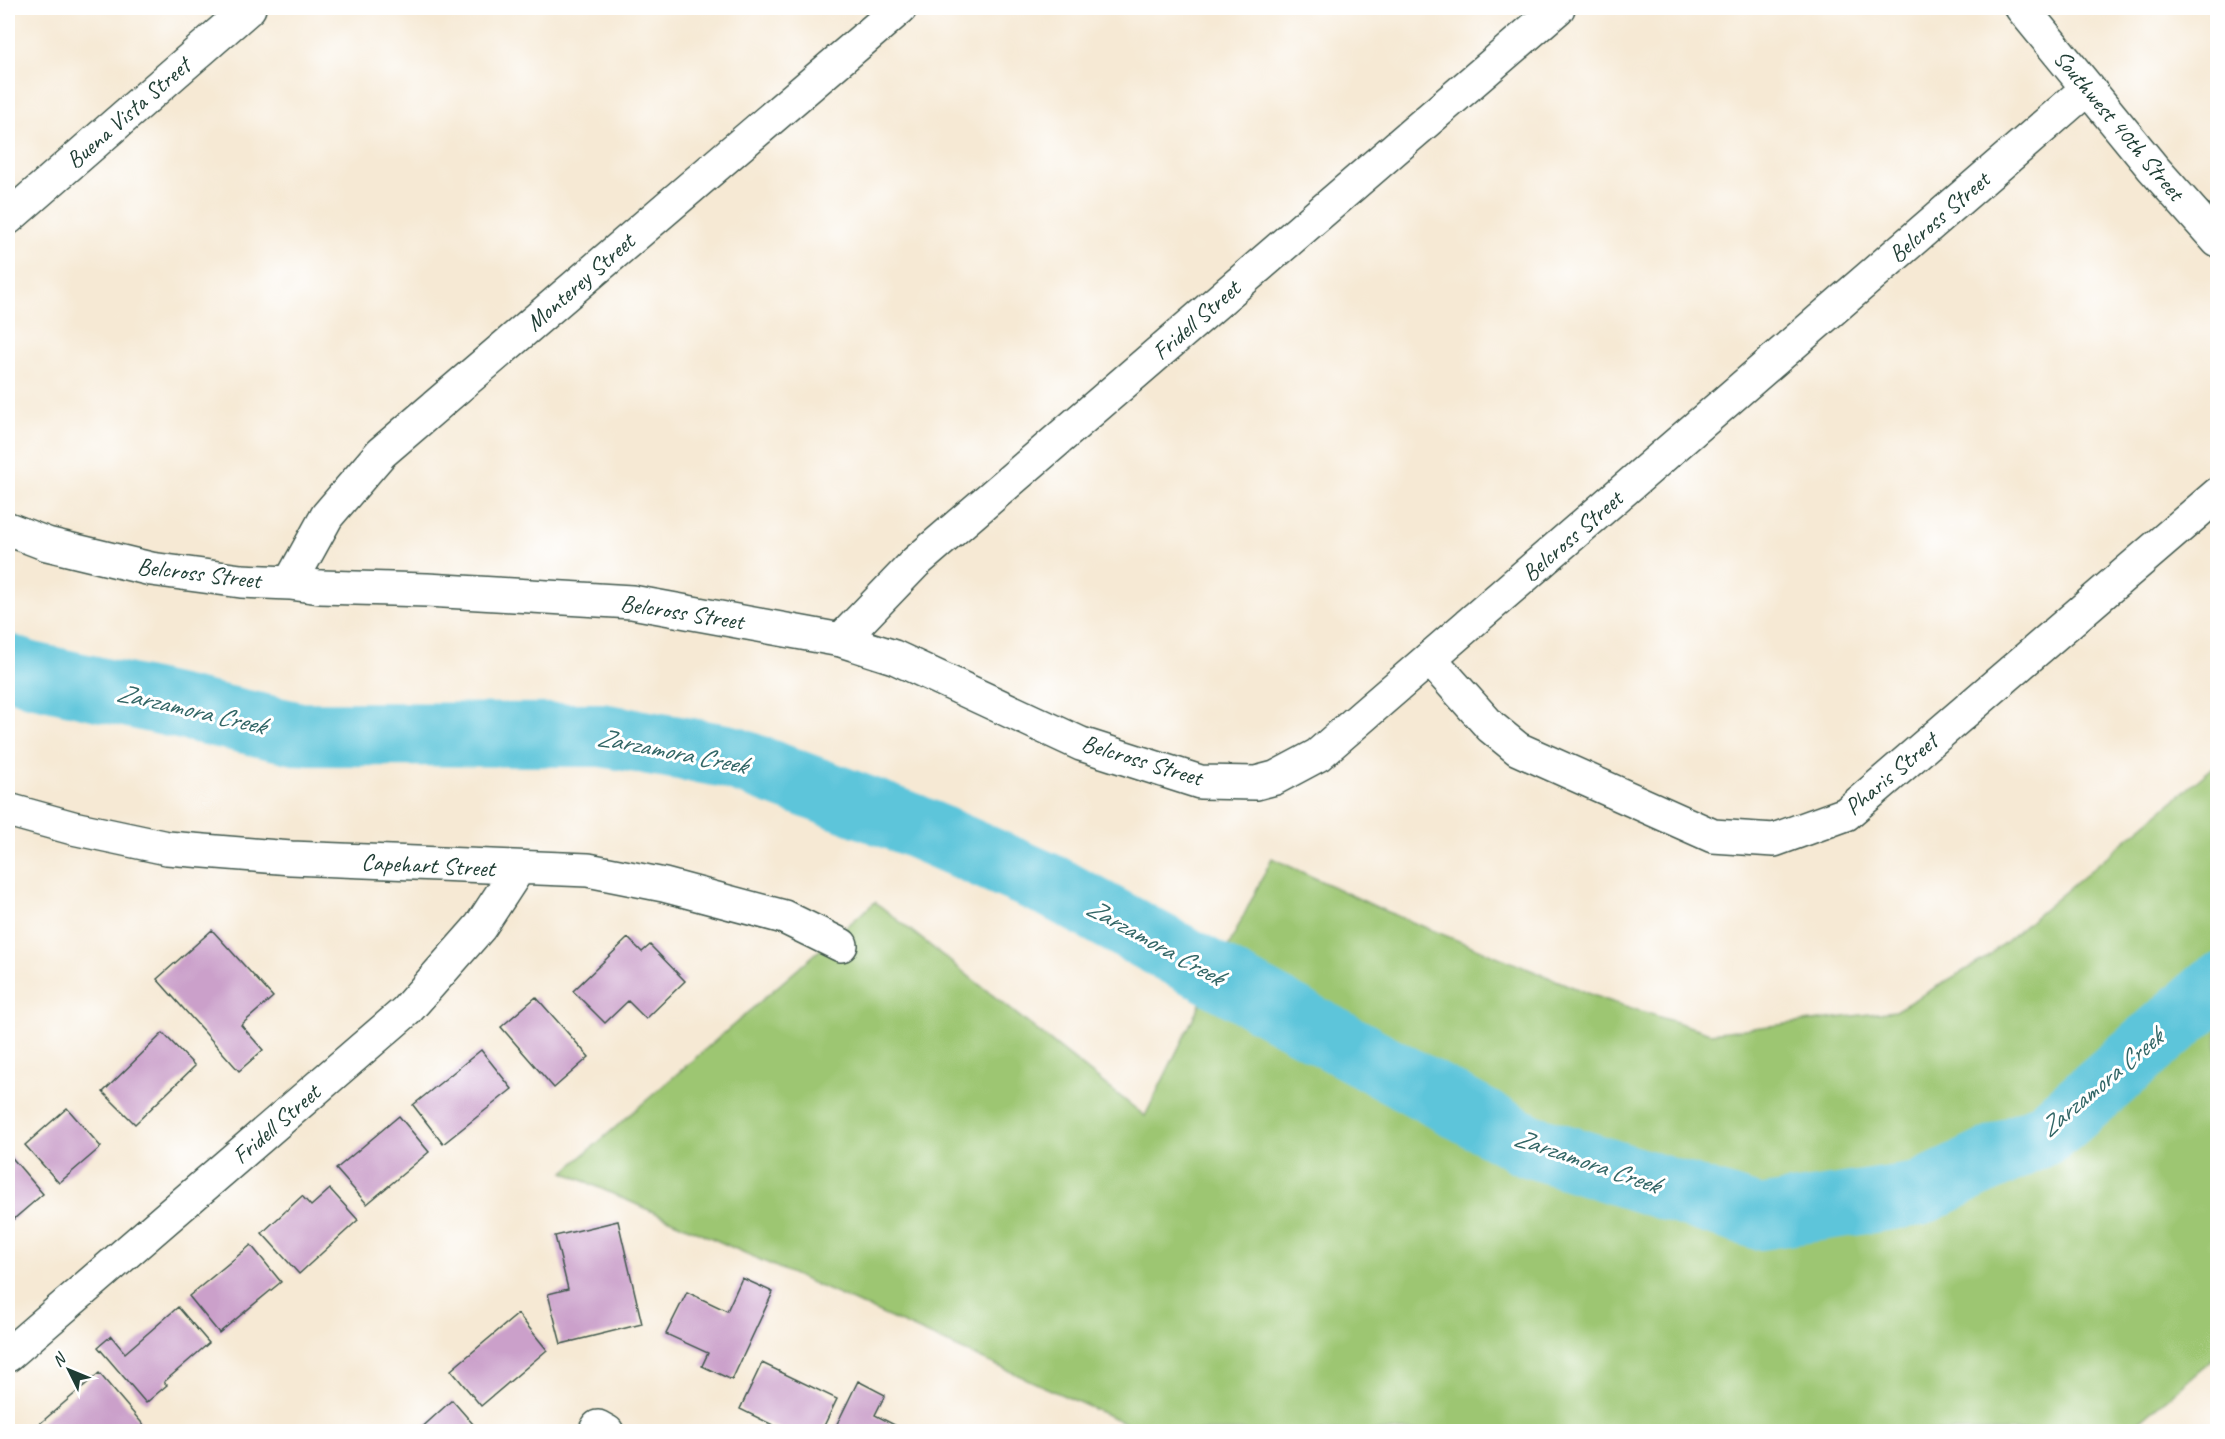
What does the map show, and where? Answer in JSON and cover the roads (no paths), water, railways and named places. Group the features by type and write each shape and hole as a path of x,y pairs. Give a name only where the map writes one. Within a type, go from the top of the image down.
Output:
{"street":[{"name":"Buena Vista Street","path":"8,218 249,8"},
{"name":"Monterey Street","path":"291,583 327,516 381,453 900,8"},
{"name":"Fridell Street","path":"841,640 916,562 1558,8"},
{"name":"Southwest 40th Street","path":"2038,13 2088,88 2153,168 2217,241"},
{"name":"Belcross Street","path":"8,529 47,544 151,569 241,581 632,602 841,640 894,657 1081,744 1200,782 1256,783 1284,774 1318,755 2088,88"},
{"name":"Pharis Street","path":"1430,659 1491,727 1518,749 1713,836 1774,840 1846,814 2217,494"},
{"name":"Capehart Street","path":"8,810 73,828 167,848 291,858 518,869 588,870 664,885 784,917 841,945"},
{"name":"Fridell Street","path":"8,1355 406,1011 480,927 518,869"}],"waterway":[{"name":"Zarzamora Creek","path":"8,666 27,673 300,734 601,735 727,756 912,825 1053,887 1528,1145 1759,1218 1919,1194 2050,1131 2218,985"}]}
